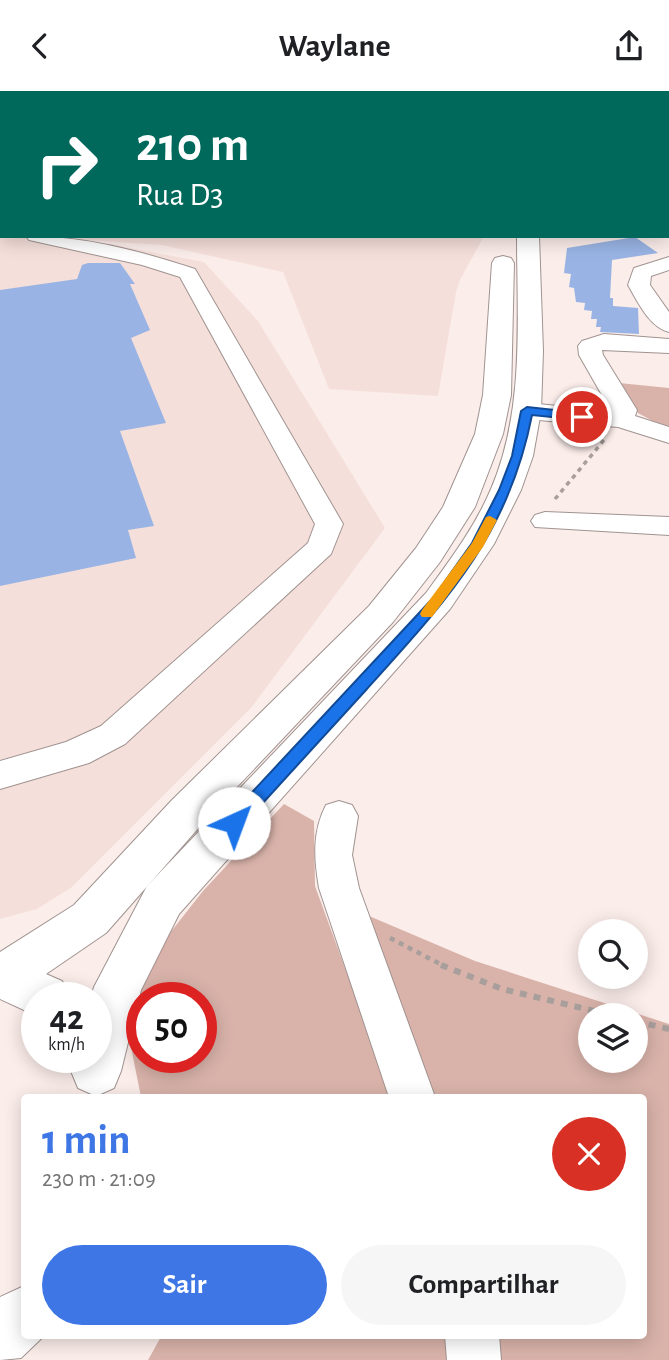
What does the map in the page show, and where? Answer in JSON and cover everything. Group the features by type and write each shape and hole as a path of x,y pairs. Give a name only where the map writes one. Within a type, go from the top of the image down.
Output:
{"main road":[{"path":"2,975 90,919 187,812 381,614 428,555 459,507 489,435 497,395 502,340 504,238"},
{"path":"96,1075 118,987 163,900 438,601 478,544 506,490 518,456 527,411 530,351 528,238"},
{"path":"2,975 21,985"},
{"path":"0,1336 21,1318"}],"street":[{"path":"0,775 76,753 113,735 321,547 329,524 188,273 146,260 45,238"},
{"path":"669,263 641,272 639,285 653,309 669,325"},
{"path":"621,420 624,410 591,355 590,347 604,341 669,346"},
{"path":"527,411 621,420 669,435"},
{"path":"545,521 669,526"},
{"path":"339,816 334,855 339,888 411,1094"},
{"path":"472,1339 474,1360"}],"path":[{"path":"545,521 541,516 621,420"},
{"path":"353,931 368,928 443,966 502,989 578,1007"},
{"path":"648,1024 669,1029"}],"shaded area":[{"path":"0,238 483,238 456,292 438,396 329,389 283,272 162,245 88,240 204,262 258,321 385,528 251,708 72,887 37,909 0,919"},
{"path":"619,383 669,388 669,430 638,413"},
{"path":"284,804 314,821 315,886 391,1094 140,1094 136,1073 217,1073 217,982 142,982 155,952 203,891"},
{"path":"362,913 475,961 604,1003 578,1003 578,1073 648,1073 648,1017 669,1024 669,1360 491,1360 488,1339 647,1339 647,1094 427,1094"},
{"path":"160,1339 453,1339 456,1360 148,1360"}],"building":[{"path":"636,238 658,253 612,260 610,298 613,298 613,306 638,308 639,334 600,332 601,327 596,327 597,319 591,319 592,311 584,310 585,303 576,302 574,288 569,287 571,274 564,273 567,248"},
{"path":"120,263 135,284 130,284 150,330 131,338 166,423 120,431 154,526 128,530 136,558 0,586 0,290 77,279 82,265"}],"slow traffic":[{"path":"427,614 478,544 490,520"}],"route":[{"path":"234,823 438,601 478,544 506,490 518,456 527,411 582,417"}]}
